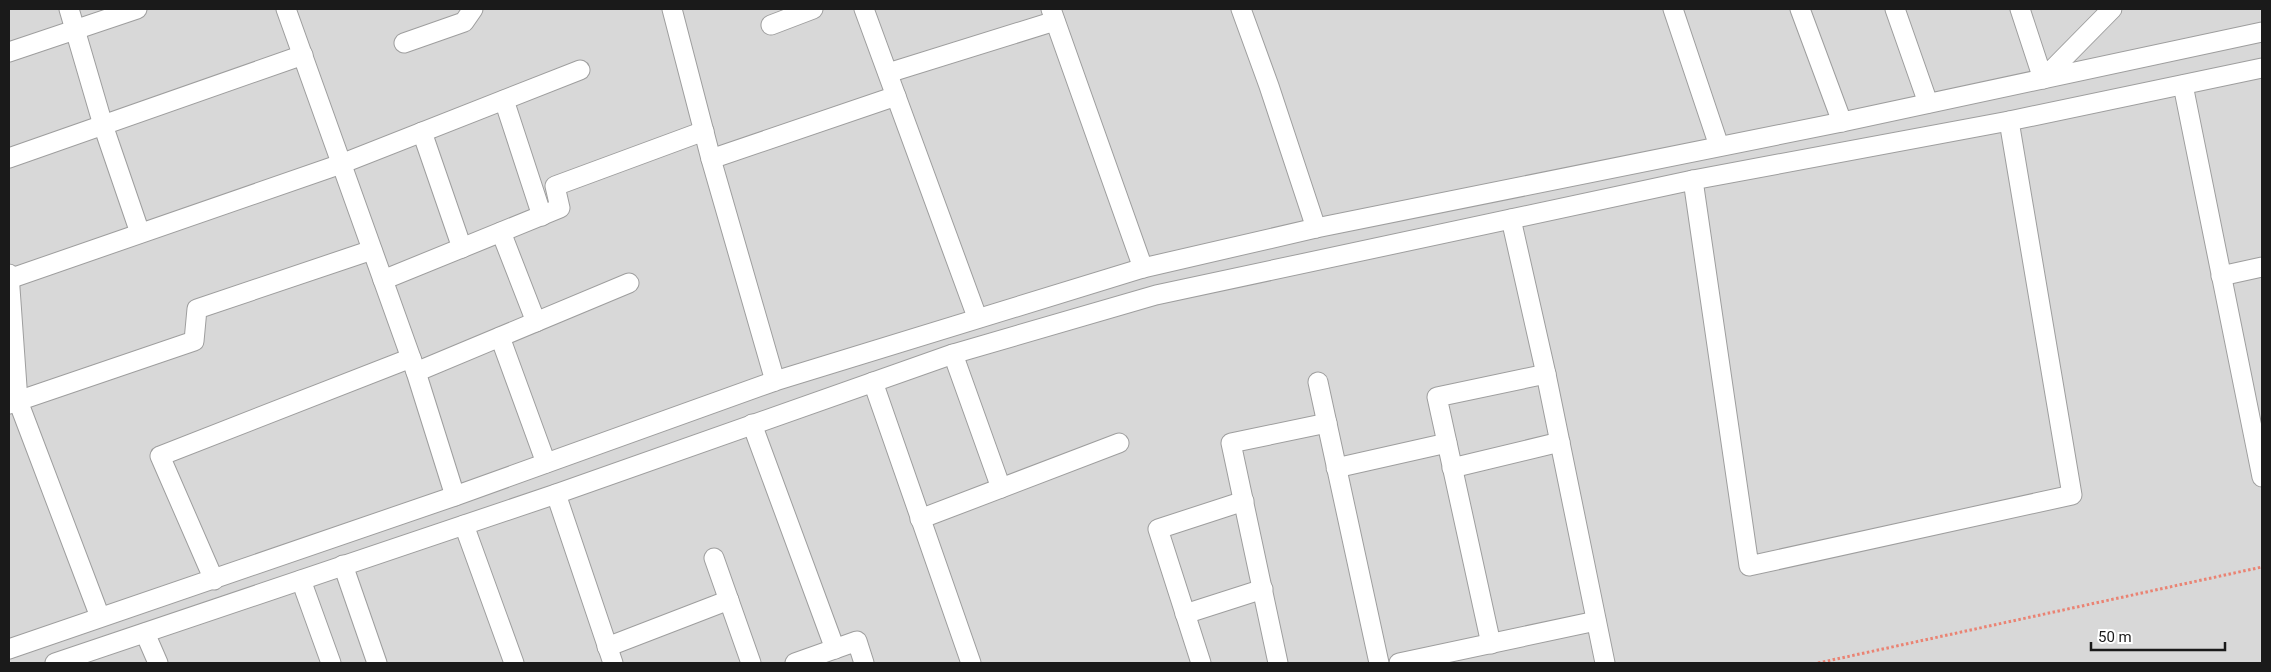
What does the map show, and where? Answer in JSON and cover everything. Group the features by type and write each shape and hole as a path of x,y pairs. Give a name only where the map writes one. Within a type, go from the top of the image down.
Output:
{"street":[{"path":"69,9 103,125 140,233"},
{"path":"9,52 137,9"},
{"path":"286,9 413,365 455,496"},
{"path":"404,43 464,22 473,9"},
{"path":"672,9 711,159 775,381"},
{"path":"772,25 811,9"},
{"path":"864,9 977,317"},
{"path":"1241,9 1269,86 1316,228"},
{"path":"1673,9 1719,146"},
{"path":"1800,9 1842,122"},
{"path":"1895,9 1928,103"},
{"path":"2020,9 2043,79"},
{"path":"2043,79 2112,9"},
{"path":"888,73 1053,15 1143,268"},
{"path":"9,649 455,496 775,381 977,317 1143,268 1316,228 1842,122 2262,32"},
{"path":"9,158 303,55"},
{"path":"56,663 556,494 953,354 1156,295 1693,180 2009,121 2262,68"},
{"path":"100,617 13,403 9,277 341,164 580,70"},
{"path":"2183,85 2262,477"},
{"path":"711,159 896,96"},
{"path":"504,100 542,216"},
{"path":"1693,180 1749,566 2072,495 2009,121"},
{"path":"383,280 560,208 555,186 704,131"},
{"path":"422,132 462,248"},
{"path":"1511,219 1546,374 1605,663"},
{"path":"501,232 536,322"},
{"path":"13,403 194,341 197,309 372,250"},
{"path":"2221,276 2262,266"},
{"path":"214,580 160,456 413,365 500,337 629,283"},
{"path":"500,337 546,462"},
{"path":"953,354 1001,488"},
{"path":"1491,644 1436,396 1546,374"},
{"path":"873,382 971,663"},
{"path":"1318,382 1380,663"},
{"path":"1278,663 1232,443 1327,422"},
{"path":"752,424 835,649"},
{"path":"1452,468 1560,442"},
{"path":"920,519 1119,443"},
{"path":"1336,468 1447,443"},
{"path":"556,494 610,655 729,600"},
{"path":"1201,663 1158,529 1244,501"},
{"path":"464,525 514,663"},
{"path":"714,558 751,663"},
{"path":"343,565 377,663"},
{"path":"301,580 331,663"},
{"path":"1185,614 1262,588"},
{"path":"1399,663 1596,621"},
{"path":"145,632 158,663"},
{"path":"795,663 857,641 864,663"}],"path":[{"path":"1818,663 2262,567"}],"shaded area":[{"path":"9,9 2262,9 2262,663 9,663"}]}
